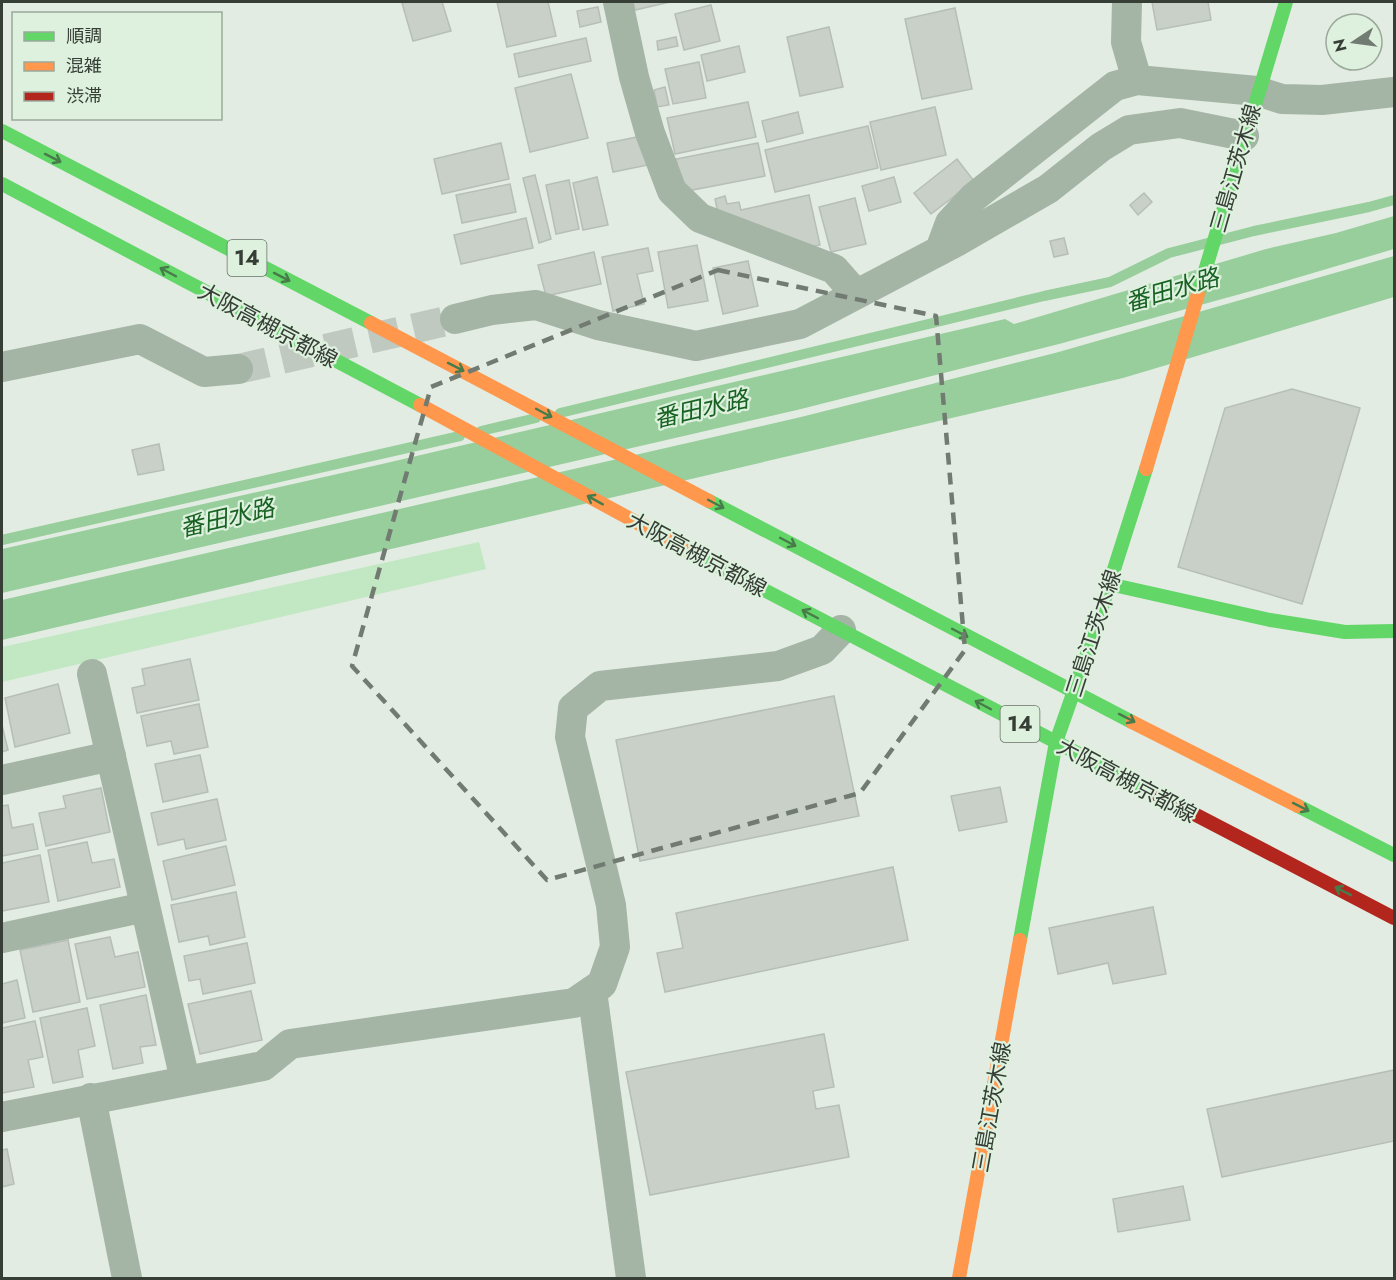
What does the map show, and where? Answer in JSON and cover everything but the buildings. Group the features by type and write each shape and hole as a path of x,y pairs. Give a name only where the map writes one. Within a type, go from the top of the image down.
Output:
{"main road":[{"name":"三島江茨木線","path":"959,1278 1056,742 1075,691 1167,406 1257,91 1286,2"},
{"name":"14","path":"2,131 1015,662 1395,855"},
{"name":"大阪高槻京都線","path":"2,184 405,397 646,528 1395,918"},
{"path":"1109,584 1270,620 1324,629 1346,632 1395,631"}],"street":[{"path":"618,2 634,77 672,191 700,218 834,269 856,294"},
{"path":"1127,2 1125,42 1137,80"},
{"path":"940,250 950,223 974,197 1115,86 1137,80 1257,91 1282,99 1322,100 1395,92"},
{"path":"455,319 492,310 536,306 598,325 696,346 800,324 940,250 1048,189 1101,147 1129,130 1180,123 1244,136"},
{"path":"2,367 140,339 204,372 238,369"},
{"path":"2,1117 263,1066 290,1044 574,1003 602,984 615,947 611,905 570,736 573,708 600,686 778,666 822,650 841,630"},
{"path":"92,674 186,1080"},
{"path":"2,780 111,756"},
{"path":"2,939 145,907"},
{"path":"592,991 631,1278"},
{"path":"92,1098 127,1278"}],"highlighted area":[{"path":"718,270 936,316 965,650 860,793 547,880 352,666 431,387"}],"shaded area":[{"path":"479,542 486,569 2,682 2,647"}],"water":[{"name":"番田水路","path":"1394,216 1394,249 1059,344 797,410 2,593 2,549 382,464 1005,319 1014,324 1266,249 1336,233"},
{"path":"1394,256 1394,297 1123,378 2,640 2,600 801,417 1055,353"}],"waterway":[{"name":"番田水路","path":"560,413 1110,282 1169,253 1254,231 1394,200"},
{"path":"481,431 536,418"},
{"path":"2,540 460,436"}],"tunnel":[{"path":"238,369 455,319"}],"traffic: fast":[{"path":"1198,294 1286,2"},
{"path":"2,131 371,323"},
{"path":"2,184 420,405"},
{"path":"1020,940 1056,742 1088,651 1146,469"},
{"path":"709,501 1132,722"},
{"path":"695,554 1150,791"},
{"path":"1109,584 1270,620 1345,632 1394,631"},
{"path":"1298,806 1394,855"}],"traffic: slow":[{"path":"1146,469 1198,294"},
{"path":"371,323 709,501"},
{"path":"420,405 695,554"},
{"path":"1132,722 1298,806"},
{"path":"959,1278 1020,940"}],"traffic: jam":[{"path":"1150,791 1394,918"}]}
